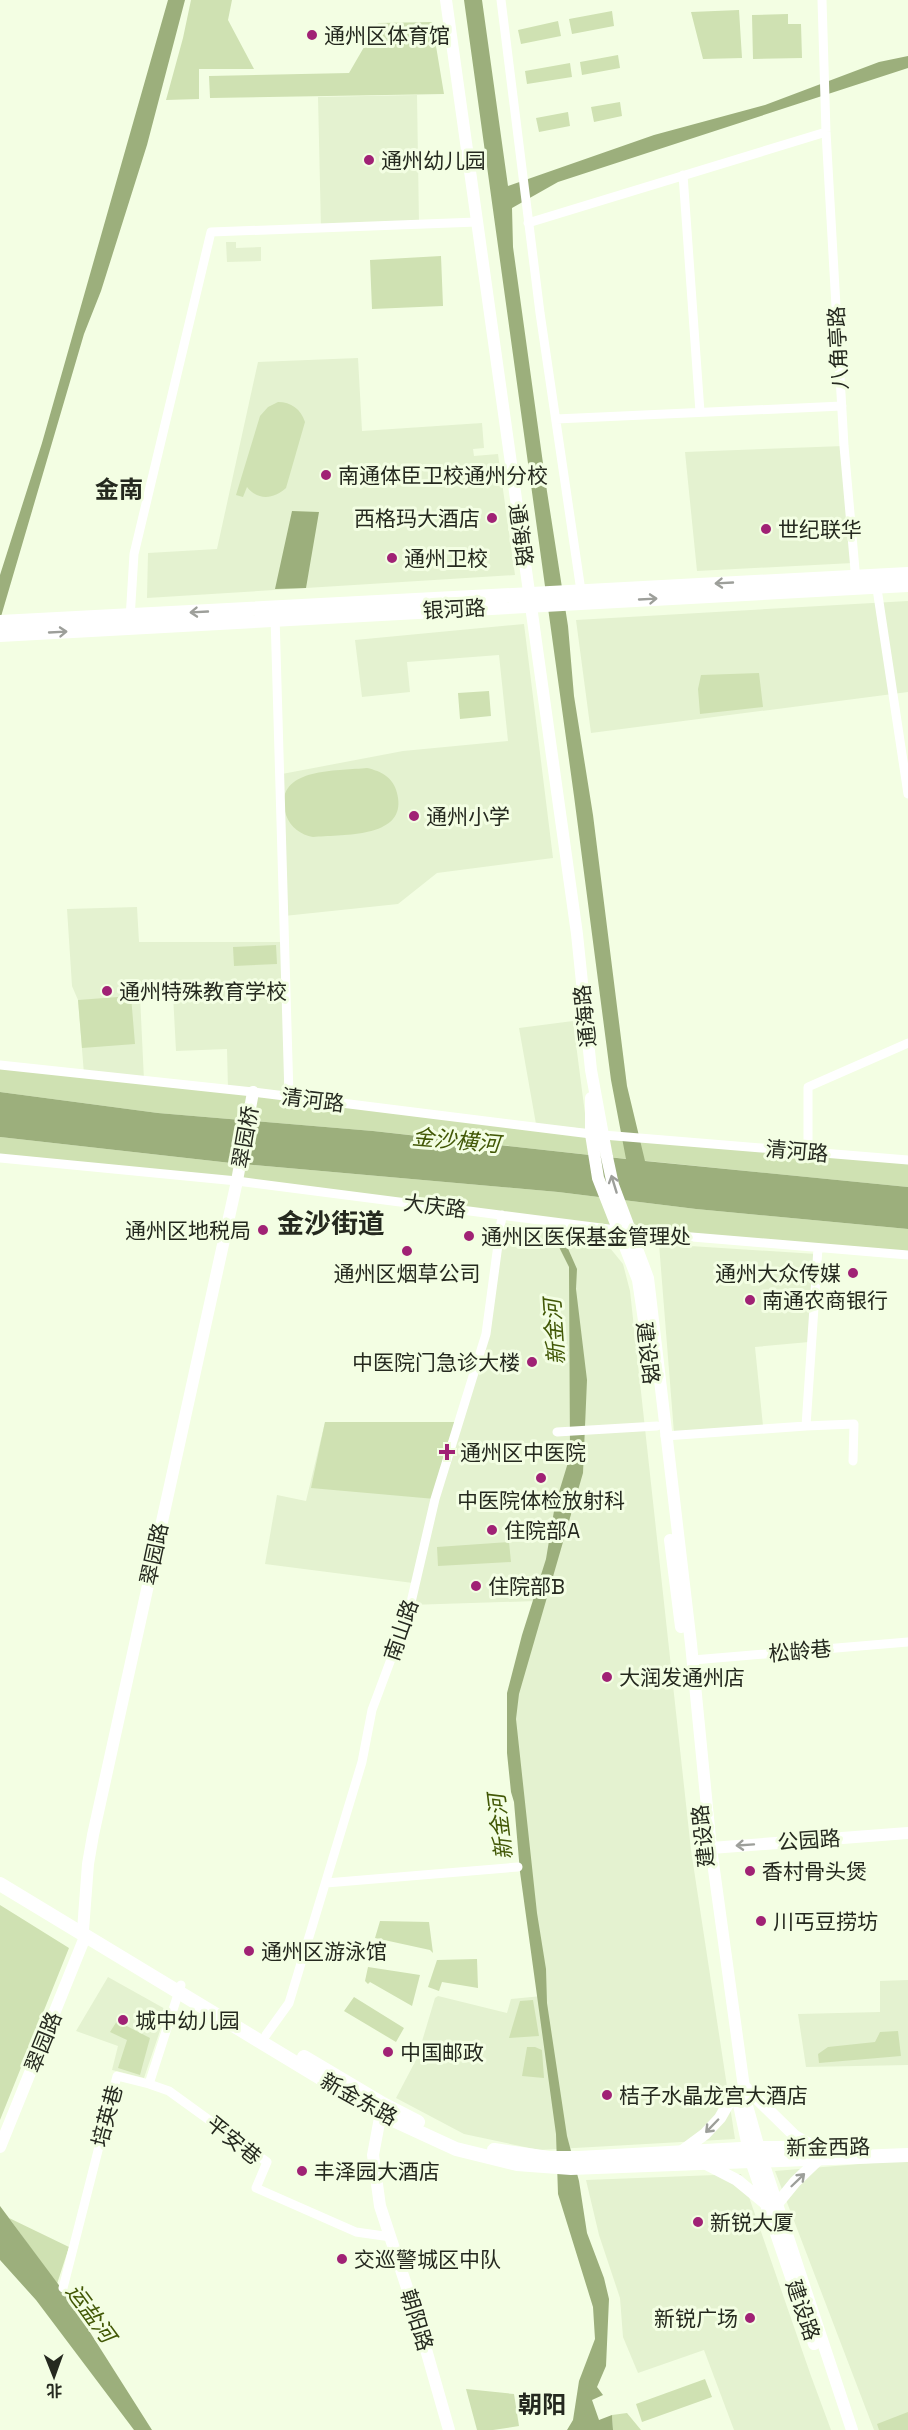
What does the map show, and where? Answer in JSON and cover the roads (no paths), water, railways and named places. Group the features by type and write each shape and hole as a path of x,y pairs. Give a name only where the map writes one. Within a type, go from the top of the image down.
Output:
{"main road":[{"name":"银河路","path":"0,635 130,622 586,594 856,583 908,574"},
{"name":"银河路","path":"876,581 908,585"},
{"name":"银河路","path":"0,622 130,622"},
{"name":"新金东路","path":"0,1878 84,1933"},
{"name":"新金东路","path":"0,1884 382,2109 456,2149 517,2164 704,2163 755,2154"},
{"name":"新金东路","path":"180,1989 266,2035 382,2109"},
{"name":"新金西路","path":"818,2153 908,2145"},
{"name":"新金东路","path":"579,2163 678,2154 755,2154"},
{"name":"新金西路","path":"755,2154 908,2155"}],"street":[{"name":"通海路","path":"446,0 577,933 591,1070 613,1185 626,1231"},
{"path":"501,0 528,223 556,419 586,594"},
{"name":"八角亭路","path":"822,0 826,132 842,406 856,583"},
{"path":"528,223 826,132"},
{"path":"683,175 699,412"},
{"path":"130,622 134,554 211,232 477,222"},
{"path":"556,419 842,406"},
{"path":"876,581 908,794"},
{"path":"275,614 289,1096"},
{"path":"808,1152 808,1086 908,1043"},
{"name":"清河路","path":"0,1065 289,1096 591,1134 908,1160"},
{"name":"通海路","path":"591,1070 591,1134 598,1178 626,1231"},
{"name":"翠园桥","path":"237,1181 253,1092"},
{"name":"大庆路","path":"0,1158 237,1181 626,1231 908,1255"},
{"name":"翠园路","path":"0,2147 84,1933 88,1864 93,1835 237,1181"},
{"name":"南山路","path":"266,2035 289,2003 362,1762 372,1710 409,1611 435,1500 486,1334 502,1215"},
{"name":"建设路","path":"626,1231 648,1278 661,1431 704,1851 740,2088 755,2154 852,2430"},
{"path":"806,1426 818,1248"},
{"path":"562,1432 854,1424 853,1461"},
{"name":"建设路","path":"661,1431 693,1660 711,1848 740,2088"},
{"name":"松龄巷","path":"693,1660 908,1642"},
{"name":"公园路","path":"711,1848 908,1833"},
{"path":"326,1883 518,1867"},
{"name":"培英巷","path":"63,2288 117,2076 149,2084 180,1989"},
{"name":"平安巷","path":"149,2084 169,2091 267,2162 256,2188 356,2232 391,2237"},
{"path":"678,2154 705,2134 720,2118 740,2088 818,2153 795,2182 772,2204 737,2180 704,2163"},
{"name":"朝阳路","path":"382,2109 374,2155 380,2206 449,2430"},
{"name":"建设路","path":"772,2204 844,2430"}],"place":[{"name":"通州区体育馆","path":"312,35"},
{"name":"通州幼儿园","path":"369,160"},
{"name":"南通体臣卫校通州分校","path":"326,475"},
{"name":"西格玛大酒店","path":"492,518"},
{"name":"世纪联华","path":"766,529"},
{"name":"通州卫校","path":"392,558"},
{"name":"通州小学","path":"414,816"},
{"name":"通州特殊教育学校","path":"107,991"},
{"name":"通州区地税局","path":"263,1230"},
{"name":"通州区医保基金管理处","path":"469,1236"},
{"name":"通州区烟草公司","path":"407,1251"},
{"name":"通州大众传媒","path":"853,1273"},
{"name":"南通农商银行","path":"750,1300"},
{"name":"中医院门急诊大楼","path":"532,1362"},
{"name":"通州区中医院","path":"447,1452"},
{"name":"中医院体检放射科","path":"541,1478"},
{"name":"住院部A","path":"492,1530"},
{"name":"住院部B","path":"476,1586"},
{"name":"大润发通州店","path":"607,1677"},
{"name":"香村骨头煲","path":"750,1871"},
{"name":"川丐豆捞坊","path":"761,1921"},
{"name":"通州区游泳馆","path":"249,1951"},
{"name":"城中幼儿园","path":"123,2020"},
{"name":"中国邮政","path":"388,2052"},
{"name":"桔子水晶龙宫大酒店","path":"607,2095"},
{"name":"丰泽园大酒店","path":"302,2171"},
{"name":"新锐大厦","path":"698,2222"},
{"name":"交巡警城区中队","path":"342,2259"},
{"name":"新锐广场","path":"750,2318"}],"district":[{"name":"金南","path":"119,489"},
{"name":"金沙街道","path":"331,1223"},
{"name":"朝阳","path":"542,2404"}],"water label":[{"name":"金沙横河","path":"456,1140"},
{"name":"新金河","path":"554,1332"},
{"name":"新金河","path":"500,1827"},
{"name":"运盐河","path":"91,2313"}]}
